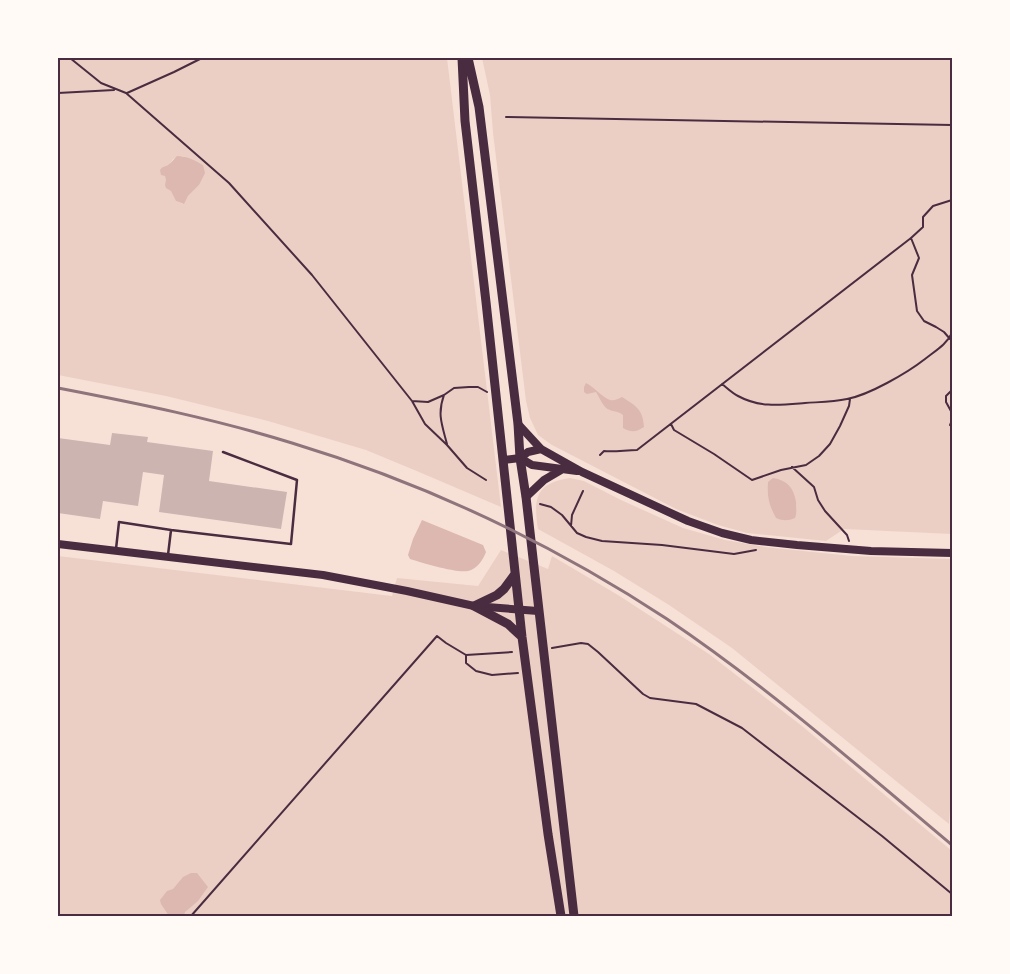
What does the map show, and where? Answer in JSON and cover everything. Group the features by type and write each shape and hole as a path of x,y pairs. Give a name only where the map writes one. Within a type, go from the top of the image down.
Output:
{"main road":[{"path":"462,58 464,121 522,637 548,834 561,916"},
{"path":"468,58 479,106 518,424 520,458 574,916"},
{"path":"518,424 541,449 582,472 688,521 722,533 751,540 797,545 952,553"},
{"path":"503,460 520,458 528,452 541,449"},
{"path":"520,458 532,465 582,472"},
{"path":"526,497 544,480 561,470"},
{"path":"58,544 323,575 474,606 538,611"},
{"path":"474,606 504,588 515,574"},
{"path":"474,606 508,624 522,637"}],"lane":[{"path":"115,550 119,522 291,544 297,480 223,452"},
{"path":"167,556 171,530"}],"path":[{"path":"70,58 101,83 126,93 229,183 312,275 412,401 425,424 467,468 486,480"},
{"path":"126,93 202,58"},
{"path":"58,93 116,90"},
{"path":"506,117 952,125"},
{"path":"600,456 604,451 637,450 912,238 923,228 923,217 932,206 952,200"},
{"path":"912,238 918,258 912,275 918,311 924,321 944,332 950,339"},
{"path":"722,384 737,396 754,403 774,406 850,399 900,376 950,339 952,333"},
{"path":"412,401 428,402 454,388 468,386 478,387 496,396"},
{"path":"952,390 946,396 946,402 952,413"},
{"path":"444,395 440,406 440,418 447,445"},
{"path":"670,424 674,430 752,480 792,467 806,465 820,456 830,444 849,406 850,399"},
{"path":"952,420 950,425 952,426"},
{"path":"792,467 814,487 818,500 824,510 847,535 853,549"},
{"path":"571,526 572,515 583,491"},
{"path":"540,504 551,507 562,515 577,533 602,541 662,545 734,554 756,550 761,541"},
{"path":"191,916 436,636 466,655 512,652"},
{"path":"550,648 582,643 588,644 643,694 650,698 696,704 742,728 882,836 952,894"},
{"path":"466,655 466,663 476,671 492,675 527,672"}],"shaded area":[{"path":"58,58 447,58 501,507 366,450 268,421 166,396 58,375","holes":["183,156 203,165 199,185 183,204 176,201 163,167 169,165 173,159"]},
{"path":"482,58 952,58 952,534 844,529 826,541 747,533 718,525 676,509 552,445 538,435 530,418 526,401 490,95"},
{"path":"177,156 191,159 203,165 205,173 199,185 188,196 184,204 176,201 171,191 166,188 165,176 161,175 160,170"},
{"path":"586,383 607,399 613,400 622,397 635,406 642,416 644,427 634,431 623,428 623,415 605,407 596,392 587,394 584,392"},
{"path":"570,478 584,481 683,528 725,540 765,547 852,556 952,559 952,777 949,824 732,648 669,605 614,571 538,529 536,509 539,494 550,484"},
{"path":"773,478 786,483 792,489 796,502 795,518 781,520 776,518 768,497 768,482"},
{"path":"422,520 483,545 486,552 481,561 471,570 455,571 410,559 408,555"},
{"path":"501,550 548,569 552,556 618,595 709,654 802,726 952,851 952,916 58,916 58,556 392,596 397,578 478,586"},
{"path":"191,873 197,873 208,887 198,901 185,912 184,916 169,916 160,900 183,877"}],"building":[{"path":"112,433 148,437 147,442 213,451 209,481 287,492 281,529 159,512 164,475 143,472 138,506 103,501 100,519 58,513 58,438 110,445"}],"railway":[{"path":"58,388 205,419 292,443 341,459 438,496 532,540 623,591 704,645 812,728 952,845"}]}
